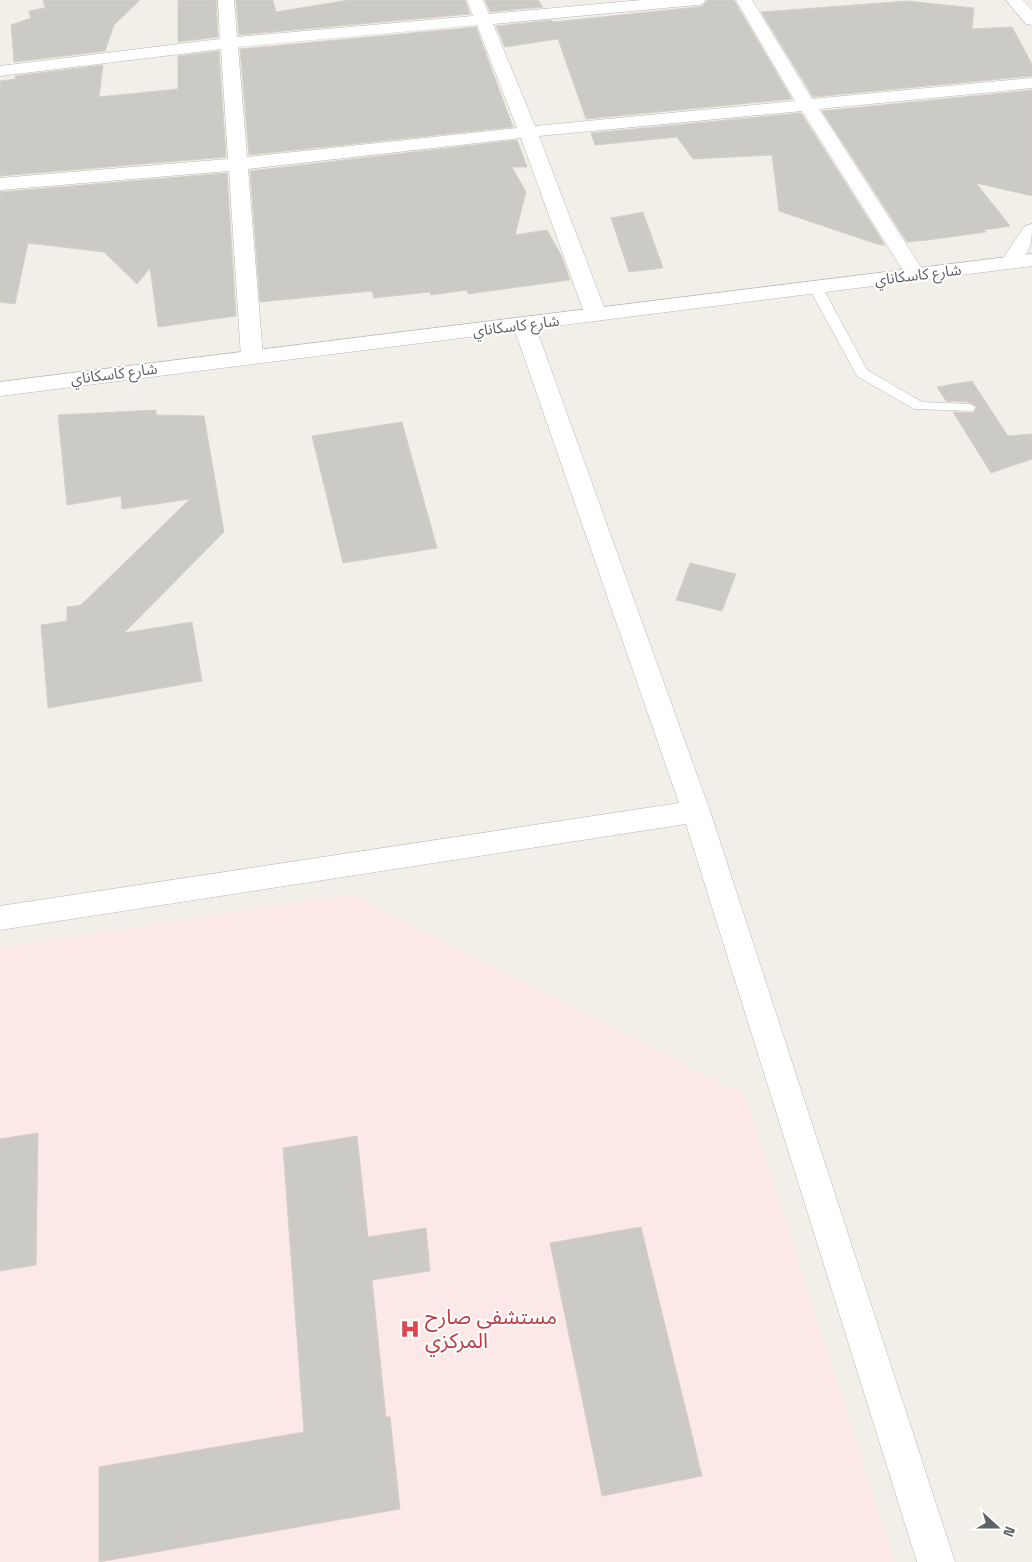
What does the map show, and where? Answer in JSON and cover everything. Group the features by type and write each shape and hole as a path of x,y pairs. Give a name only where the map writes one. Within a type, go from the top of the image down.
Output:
{"street":[{"path":"226,0 252,357"},
{"path":"475,0 528,132 596,315"},
{"path":"0,71 229,43 697,0"},
{"path":"744,0 916,275"},
{"path":"1014,0 1032,20"},
{"path":"0,184 239,164 528,132 1032,83"},
{"path":"1010,263 1032,230"},
{"name":"شارع كاسكاناي","path":"0,389 1032,260"},
{"path":"524,325 696,811 936,1562"},
{"path":"0,918 696,811"}],"lane":[{"path":"816,288 862,373 918,406 968,408"}],"shaded area":[{"name":"مستشفى صارح المركزي","path":"350,894 745,1095 895,1562 0,1562 0,948"}],"building":[{"path":"43,0 140,0 114,25 105,51 14,62 11,25 31,18 29,11 45,8"},
{"path":"178,0 216,0 218,37 178,42"},
{"path":"236,0 273,0 276,12 349,0 465,0 470,14 239,35"},
{"path":"485,0 538,0 543,7 490,12"},
{"path":"707,0 734,0 792,99 586,119 558,39 505,47 496,26 697,7 703,6"},
{"path":"907,1 974,8 972,29 1012,27 1032,64 1032,76 813,97 761,12"},
{"path":"476,27 513,127 249,155 240,49"},
{"path":"219,51 226,157 0,176 0,81 16,79 15,76 103,65 99,97 178,89 178,56"},
{"path":"1032,90 1032,196 976,183 1010,226 984,230 986,232 928,240 907,242 822,111"},
{"path":"801,113 885,245 880,245 779,211 772,155 693,159 677,137 595,145 591,133"},
{"path":"517,140 527,167 512,167 526,192 515,235 547,230 561,255 570,280 468,294 467,290 431,295 430,292 374,298 372,291 260,302 250,171"},
{"path":"227,173 236,316 158,327 150,268 137,284 104,252 28,243 15,304 0,302 0,192"},
{"path":"643,212 663,268 629,272 611,218"},
{"path":"972,381 1008,436 1032,434 1032,459 991,473 953,412 973,413 977,407 968,402 946,401 937,387"},
{"path":"156,410 156,415 204,416 224,532 124,633 192,622 202,681 48,708 41,625 67,621 67,607 81,605 190,499 122,509 121,496 67,505 58,415"},
{"path":"402,422 437,548 343,563 312,436"},
{"path":"690,563 736,574 722,611 676,600"},
{"path":"38,1133 36,1265 0,1271 0,1139"},
{"path":"357,1136 368,1237 426,1228 430,1271 372,1280 386,1417 390,1417 400,1509 99,1562 99,1467 304,1432 283,1148"},
{"path":"641,1227 702,1476 602,1496 550,1243"}],"place":[{"name":"مستشفى صارح المركزي","path":"410,1329"}]}
